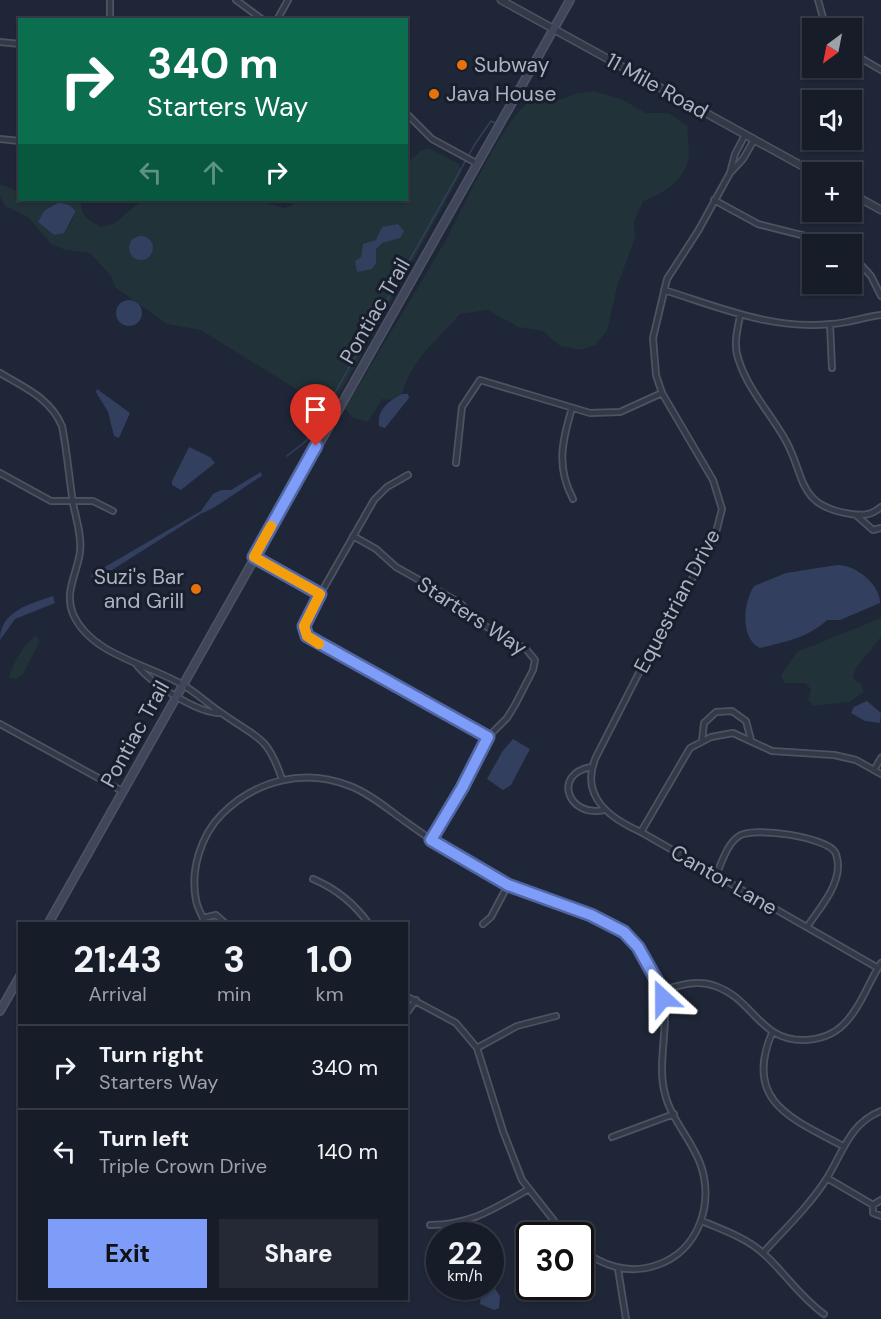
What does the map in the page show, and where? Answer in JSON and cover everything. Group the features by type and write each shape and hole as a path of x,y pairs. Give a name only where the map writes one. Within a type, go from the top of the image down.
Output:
{"main road":[{"name":"Pontiac Trail","path":"49,922 570,0"},
{"path":"0,1011 18,980"}],"street":[{"path":"110,0 110,18"},
{"path":"236,0 260,18"},
{"path":"278,18 288,0"},
{"name":"11 Mile Road","path":"501,0 802,166"},
{"path":"818,0 823,18"},
{"path":"0,42 18,44"},
{"path":"862,59 879,69 881,63"},
{"path":"408,115 432,139 478,164"},
{"name":"Equestrian Drive","path":"730,173 735,154 745,135"},
{"path":"0,139 18,141"},
{"name":"Equestrian Drive","path":"571,798 568,782 579,770 591,767 644,663 714,540 722,509 713,480 662,393 656,375 653,338 667,279 699,231 730,173 743,159 754,140"},
{"path":"862,200 881,210"},
{"path":"714,201 758,224 804,234"},
{"path":"862,266 871,276 881,296"},
{"path":"664,290 740,316 773,322 830,324 881,315"},
{"path":"740,316 735,342 738,360 750,385 786,442 805,490 817,502 836,512 867,515 881,507"},
{"path":"830,324 832,368"},
{"path":"0,373 39,396 57,414 64,435 81,542 70,589 73,613 88,636 136,664 182,684 260,738 272,751 282,779"},
{"path":"456,463 462,407 480,380 590,413 620,412 662,393"},
{"path":"572,408 561,444 561,468 573,499"},
{"path":"0,473 51,501 93,501 113,511"},
{"path":"408,476 380,493 320,594 304,626 307,636 488,737"},
{"path":"856,515 873,530 881,528"},
{"name":"Starters Way","path":"353,536 376,549 396,567 460,603 480,623 532,655 535,660 533,670 515,705 507,718 488,737 462,788 431,840"},
{"path":"254,557 320,594"},
{"path":"136,664 142,673 176,695 212,714 221,713"},
{"path":"702,741 704,723 716,712 732,711 746,721 751,740"},
{"path":"0,724 122,791"},
{"path":"641,832 690,748 711,737 733,733 772,752 834,755 856,760 881,774"},
{"path":"874,770 881,758"},
{"path":"591,767 595,796 604,810"},
{"path":"204,922 196,900 197,856 215,821 237,799 258,787 282,779 328,780 352,786 431,840 508,885 591,915 624,932 638,947 662,990 664,1094 700,1163 705,1183 705,1206 702,1221 696,1233 677,1255 659,1265 639,1270 618,1269 594,1258"},
{"name":"Cantor Lane","path":"571,798 583,810 593,813 604,810 618,822 641,832 807,927 879,965"},
{"path":"716,875 729,847 739,836 754,830 822,842 835,852 838,865 835,884 807,927"},
{"path":"313,879 329,886 357,906 368,922"},
{"path":"483,924 491,917 508,885"},
{"path":"203,918 216,915 224,922"},
{"path":"662,990 688,983 714,985 738,997 772,1033 786,1039 818,1039 831,1034 852,1015 879,965"},
{"path":"408,997 456,1023 477,1048 503,1131 522,1180 555,1222"},
{"path":"408,1011 416,1000"},
{"path":"477,1048 517,1026 556,1016"},
{"path":"772,1033 761,1067 770,1096 781,1111 843,1146"},
{"path":"764,1253 827,1178 843,1146 856,1128 869,1116 881,1111"},
{"path":"612,1137 674,1114"},
{"path":"827,1178 873,1205"},
{"path":"463,1222 479,1217 529,1189"},
{"path":"873,1205 881,1200"},
{"path":"873,1205 873,1213 881,1216"},
{"path":"702,1221 734,1234 764,1253 797,1291 824,1314"},
{"path":"618,1269 626,1319"}],"shaded area":[{"path":"595,91 623,100 646,113 669,113 687,126 689,148 688,163 679,178 666,190 643,201 634,222 635,238 617,287 607,331 595,345 581,350 560,346 543,331 518,327 488,310 460,314 419,360 402,394 390,400 382,399 368,422 354,418 345,409 443,245 484,165 509,124 533,99 551,103 578,93"},
{"path":"429,148 459,164 462,172 332,408 325,407 201,330 167,324 115,287 111,276 90,253 66,250 52,245 29,218 5,206 0,197 0,184 18,192 18,201 81,201 83,213 101,227 113,224 142,201 259,201 285,208 292,205 292,201 408,201 408,162 421,151","holes":["58,202 76,211 70,225 48,208"]},
{"path":"881,618 881,637 856,668 853,678 861,684 864,692 849,702 813,706 808,699 811,690 806,683 784,683 781,675 797,652"},
{"path":"36,636 40,641 23,674 16,679 9,678 20,654"}],"water":[{"path":"59,202 69,205 76,211 64,233 54,235 38,222 44,211"},
{"path":"398,224 404,231 400,238 382,243 376,249 376,263 372,269 357,272 355,261 361,257 363,244 376,240 382,227"},
{"path":"141,236 150,239 153,248 150,257 141,260 132,257 129,248 132,239"},
{"path":"129,300 138,304 142,313 138,322 129,326 120,322 116,313 120,304"},
{"path":"97,389 130,413 119,438 114,436 108,412 96,392"},
{"path":"402,394 408,394 409,398 385,428 379,426 380,415 384,407"},
{"path":"189,447 210,457 215,463 181,490 172,485 172,481"},
{"path":"261,472 262,476 93,582 91,575 201,511 213,494 221,490 231,490"},
{"path":"837,565 851,568 866,577 876,589 880,603 840,620 827,620 812,631 787,641 760,648 753,643 746,628 745,619 748,601 754,586 786,573"},
{"path":"53,596 55,603 15,619 0,640 1,630 11,615 26,606"},
{"path":"867,701 881,713 880,723 865,721 851,713 854,707"},
{"path":"513,739 530,749 511,785 503,790 487,779 502,752"},
{"path":"480,1300 500,1300 499,1308 494,1310 480,1304"}],"waterway":[{"path":"287,456 306,441 314,430 475,144 491,121 497,124"}],"slow traffic":[{"path":"271,526 254,557 320,594 304,626 307,636 319,644"}],"place":[{"name":"Subway","path":"462,65"},
{"name":"Java House","path":"434,94"},
{"name":"Suzi's Bar and Grill","path":"196,589"}],"route":[{"path":"316,446 254,557 320,594 304,626 305,633 312,640 488,737 462,788 431,840 508,885 591,915 624,932 638,947 662,990 663,998"}]}
